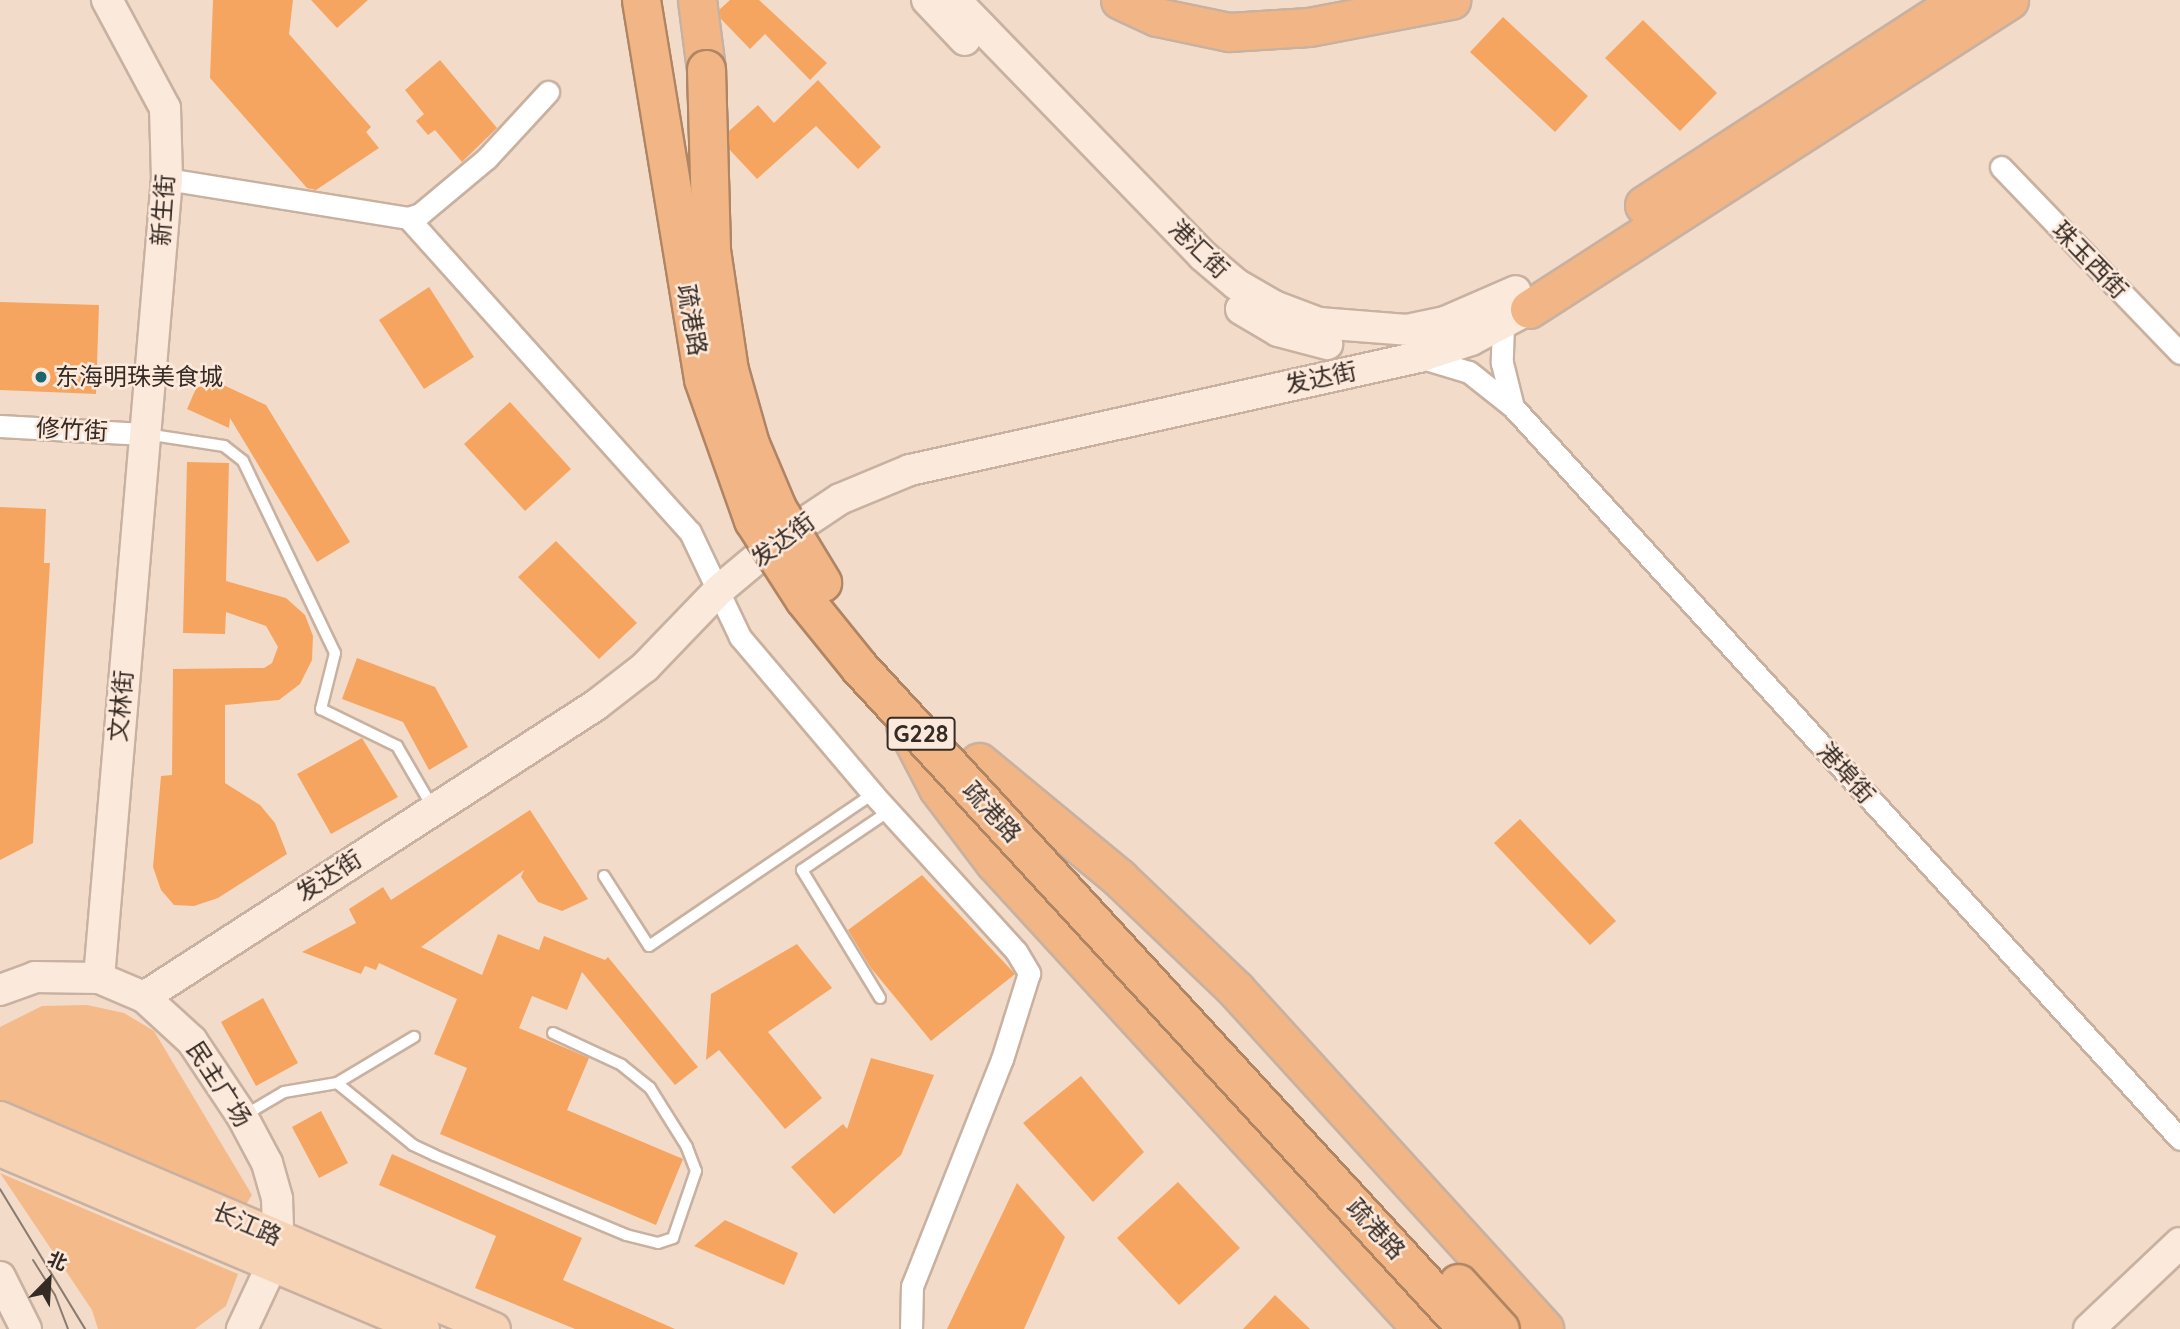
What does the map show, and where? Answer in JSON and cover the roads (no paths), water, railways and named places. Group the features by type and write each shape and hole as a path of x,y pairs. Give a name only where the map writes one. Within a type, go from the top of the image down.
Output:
{"highway":[{"name":"疏港路","path":"641,0 690,313 725,452 753,520 804,599 895,705 1467,1329"},
{"name":"疏港路","path":"697,0 710,127 711,250 716,306 750,443 776,508 824,584 877,650 1500,1329"},
{"path":"1120,0 1157,17 1228,32 1309,27 1451,0"},
{"path":"1185,0 1242,8 1324,0"},
{"path":"1516,309 1960,0"},
{"path":"1516,309 2009,0"},
{"path":"895,705 938,788 994,862 1422,1329"},
{"path":"979,762 1119,878 1236,990 1544,1329"}],"main road":[{"name":"长江路","path":"0,1118 275,1251 423,1329"},
{"name":"长江路","path":"0,1150 494,1329"}],"street":[{"name":"新生街","path":"107,0 165,108 167,179 144,434"},
{"name":"港汇街","path":"927,0 1191,273 1230,303 1278,331 1361,349 1407,330 1516,309"},
{"name":"港汇街","path":"955,0 1203,256 1236,284 1274,306 1319,323 1361,349"},
{"path":"167,179 408,218 419,214 487,158 548,92"},
{"name":"珠玉西街","path":"2001,167 2180,353"},
{"path":"408,218 690,532 740,636 873,794 1016,951 1028,973 1002,1059 912,1286 911,1329"},
{"path":"1513,407 1503,363 1516,309"},
{"name":"发达街","path":"144,997 596,705 645,667 719,590 780,539 839,499 910,470 1361,349 1419,357 1516,309"},
{"name":"港埠街","path":"1419,357 1469,373 1513,407 2180,1139"},
{"name":"修竹街","path":"0,426 144,434"},
{"name":"文林街","path":"99,978 144,434"},
{"name":"民主广场","path":"0,990 35,977 99,978 144,997 192,1041 242,1116 274,1187 275,1251 242,1329"},
{"path":"2088,1329 2180,1243"},
{"path":"2119,1329 2180,1272"},
{"path":"0,1277 26,1329"}],"lane":[{"path":"144,434 224,446 243,461 335,653 321,709 397,746 433,808"},
{"path":"604,876 649,946 873,794"},
{"path":"880,998 802,870 889,811"},
{"path":"337,1083 413,1145 626,1235 658,1243 673,1238 696,1171 687,1147 650,1088 622,1065 553,1033"},
{"path":"242,1116 284,1092 337,1083 414,1037"}],"tram line":[{"path":"0,1189 85,1329"},
{"path":"33,1260 55,1295 68,1329"}],"place":[{"name":"东海明珠美食城","path":"41,377"}]}
